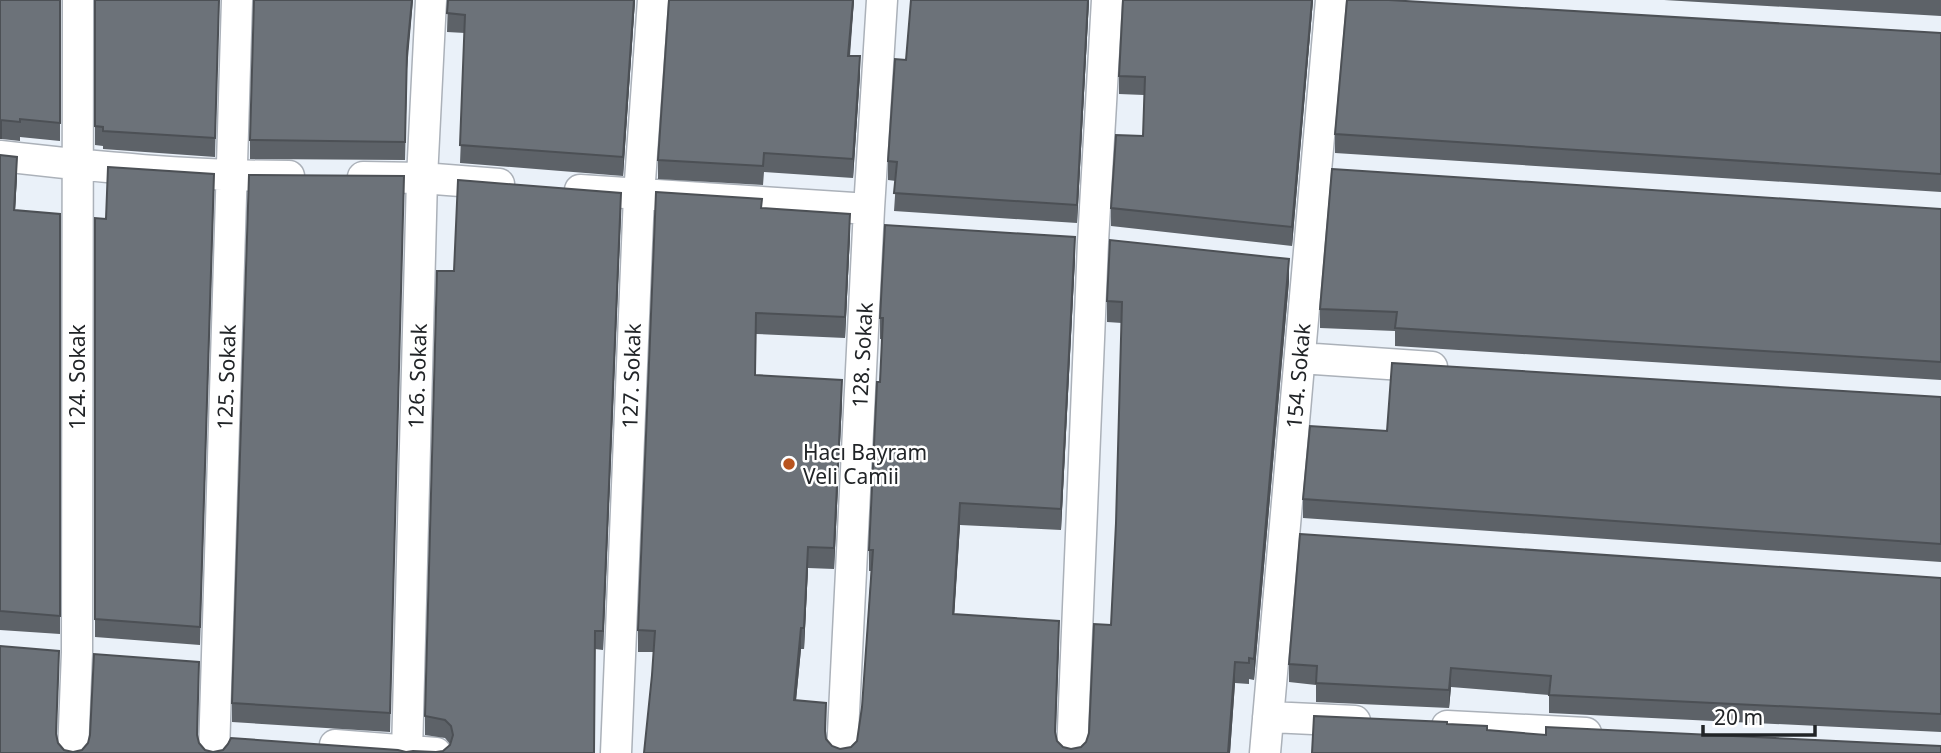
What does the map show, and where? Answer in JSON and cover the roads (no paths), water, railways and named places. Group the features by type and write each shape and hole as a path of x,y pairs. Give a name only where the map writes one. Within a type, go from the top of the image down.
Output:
{"street":[{"name":"124. Sokak","path":"72,753 77,652 78,0"},
{"name":"125. Sokak","path":"223,743 202,662 233,176 237,0"},
{"name":"126. Sokak","path":"417,752 422,177 431,0"},
{"name":"127. Sokak","path":"616,753 639,195 653,0"},
{"name":"128. Sokak","path":"842,753 877,222 882,0"},
{"path":"1072,753 1093,242 1108,0"},
{"name":"154. Sokak","path":"1265,753 1268,717 1298,535 1300,358 1294,263 1330,170 1331,0"},
{"path":"0,156 76,165 233,176 422,177 639,195 877,222"},
{"path":"1300,358 1453,368"},
{"path":"1268,717 1378,723"},
{"path":"1419,725 1611,734"},
{"path":"311,744 417,752"}],"place":[{"name":"Hacı Bayram Veli Camii","path":"789,464"}]}
